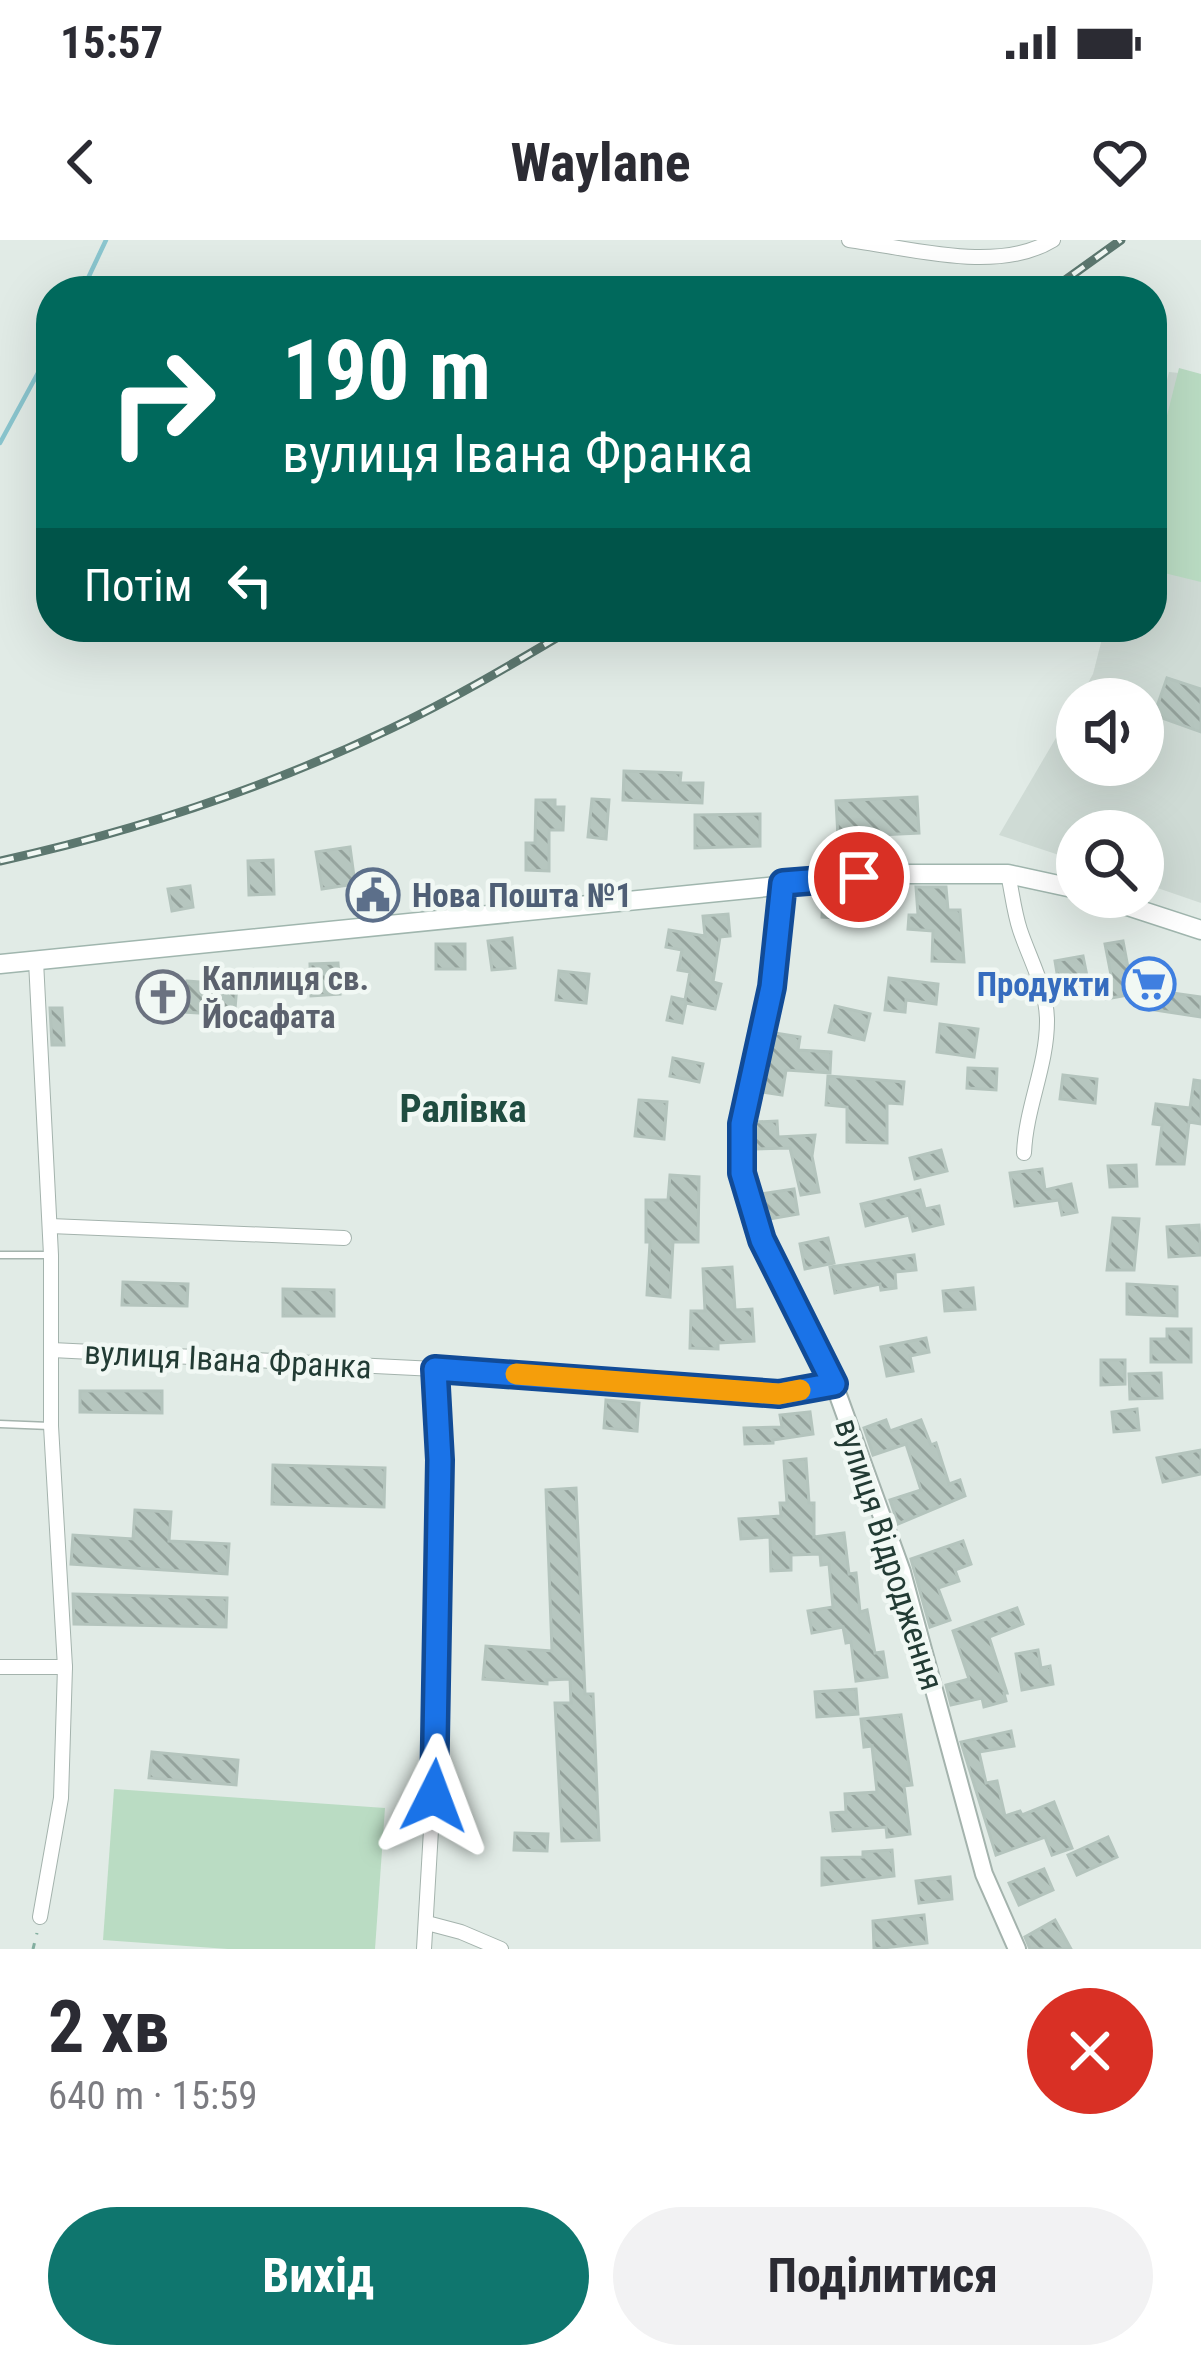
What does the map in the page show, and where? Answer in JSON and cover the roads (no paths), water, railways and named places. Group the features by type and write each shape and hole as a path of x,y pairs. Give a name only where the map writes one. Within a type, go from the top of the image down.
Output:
{"main road":[{"path":"0,964 897,874 1008,874 1056,885"},
{"path":"1164,918 1201,930"}],"street":[{"path":"849,240 994,259 1053,240"},
{"path":"1008,874 1018,926 1042,988 1047,1018 1024,1153"},
{"name":"вулиця Відродження","path":"783,883 772,987 742,1124 742,1173 762,1240 834,1384 902,1572 985,1874 1017,1949"},
{"name":"вулиця Івана Франка","path":"36,961 51,1255 51,1426 65,1667 61,1798 40,1917"},
{"path":"50,1226 344,1238"},
{"name":"вулиця Івана Франка","path":"52,1350 435,1369 779,1394 834,1384"},
{"path":"424,1949 438,1711 440,1460 435,1369"},
{"path":"0,1667 65,1667"},
{"path":"427,1923 461,1931 501,1949"}],"lane":[{"path":"0,1255 51,1255"},
{"path":"0,1424 51,1426"}],"waterway":[{"path":"89,276 106,240"},
{"path":"0,443 36,377"}],"railway":[{"path":"1071,276 1121,240"},
{"path":"0,861 149,822 296,770 390,729 549,642"}],"place":[{"name":"Нова Пошта №1","path":"373,895"},
{"name":"Продукти","path":"1149,984"},
{"name":"Каплиця св. Йосафата","path":"163,997"}],"district":[{"name":"Ралівка","path":"463,1108"}]}
